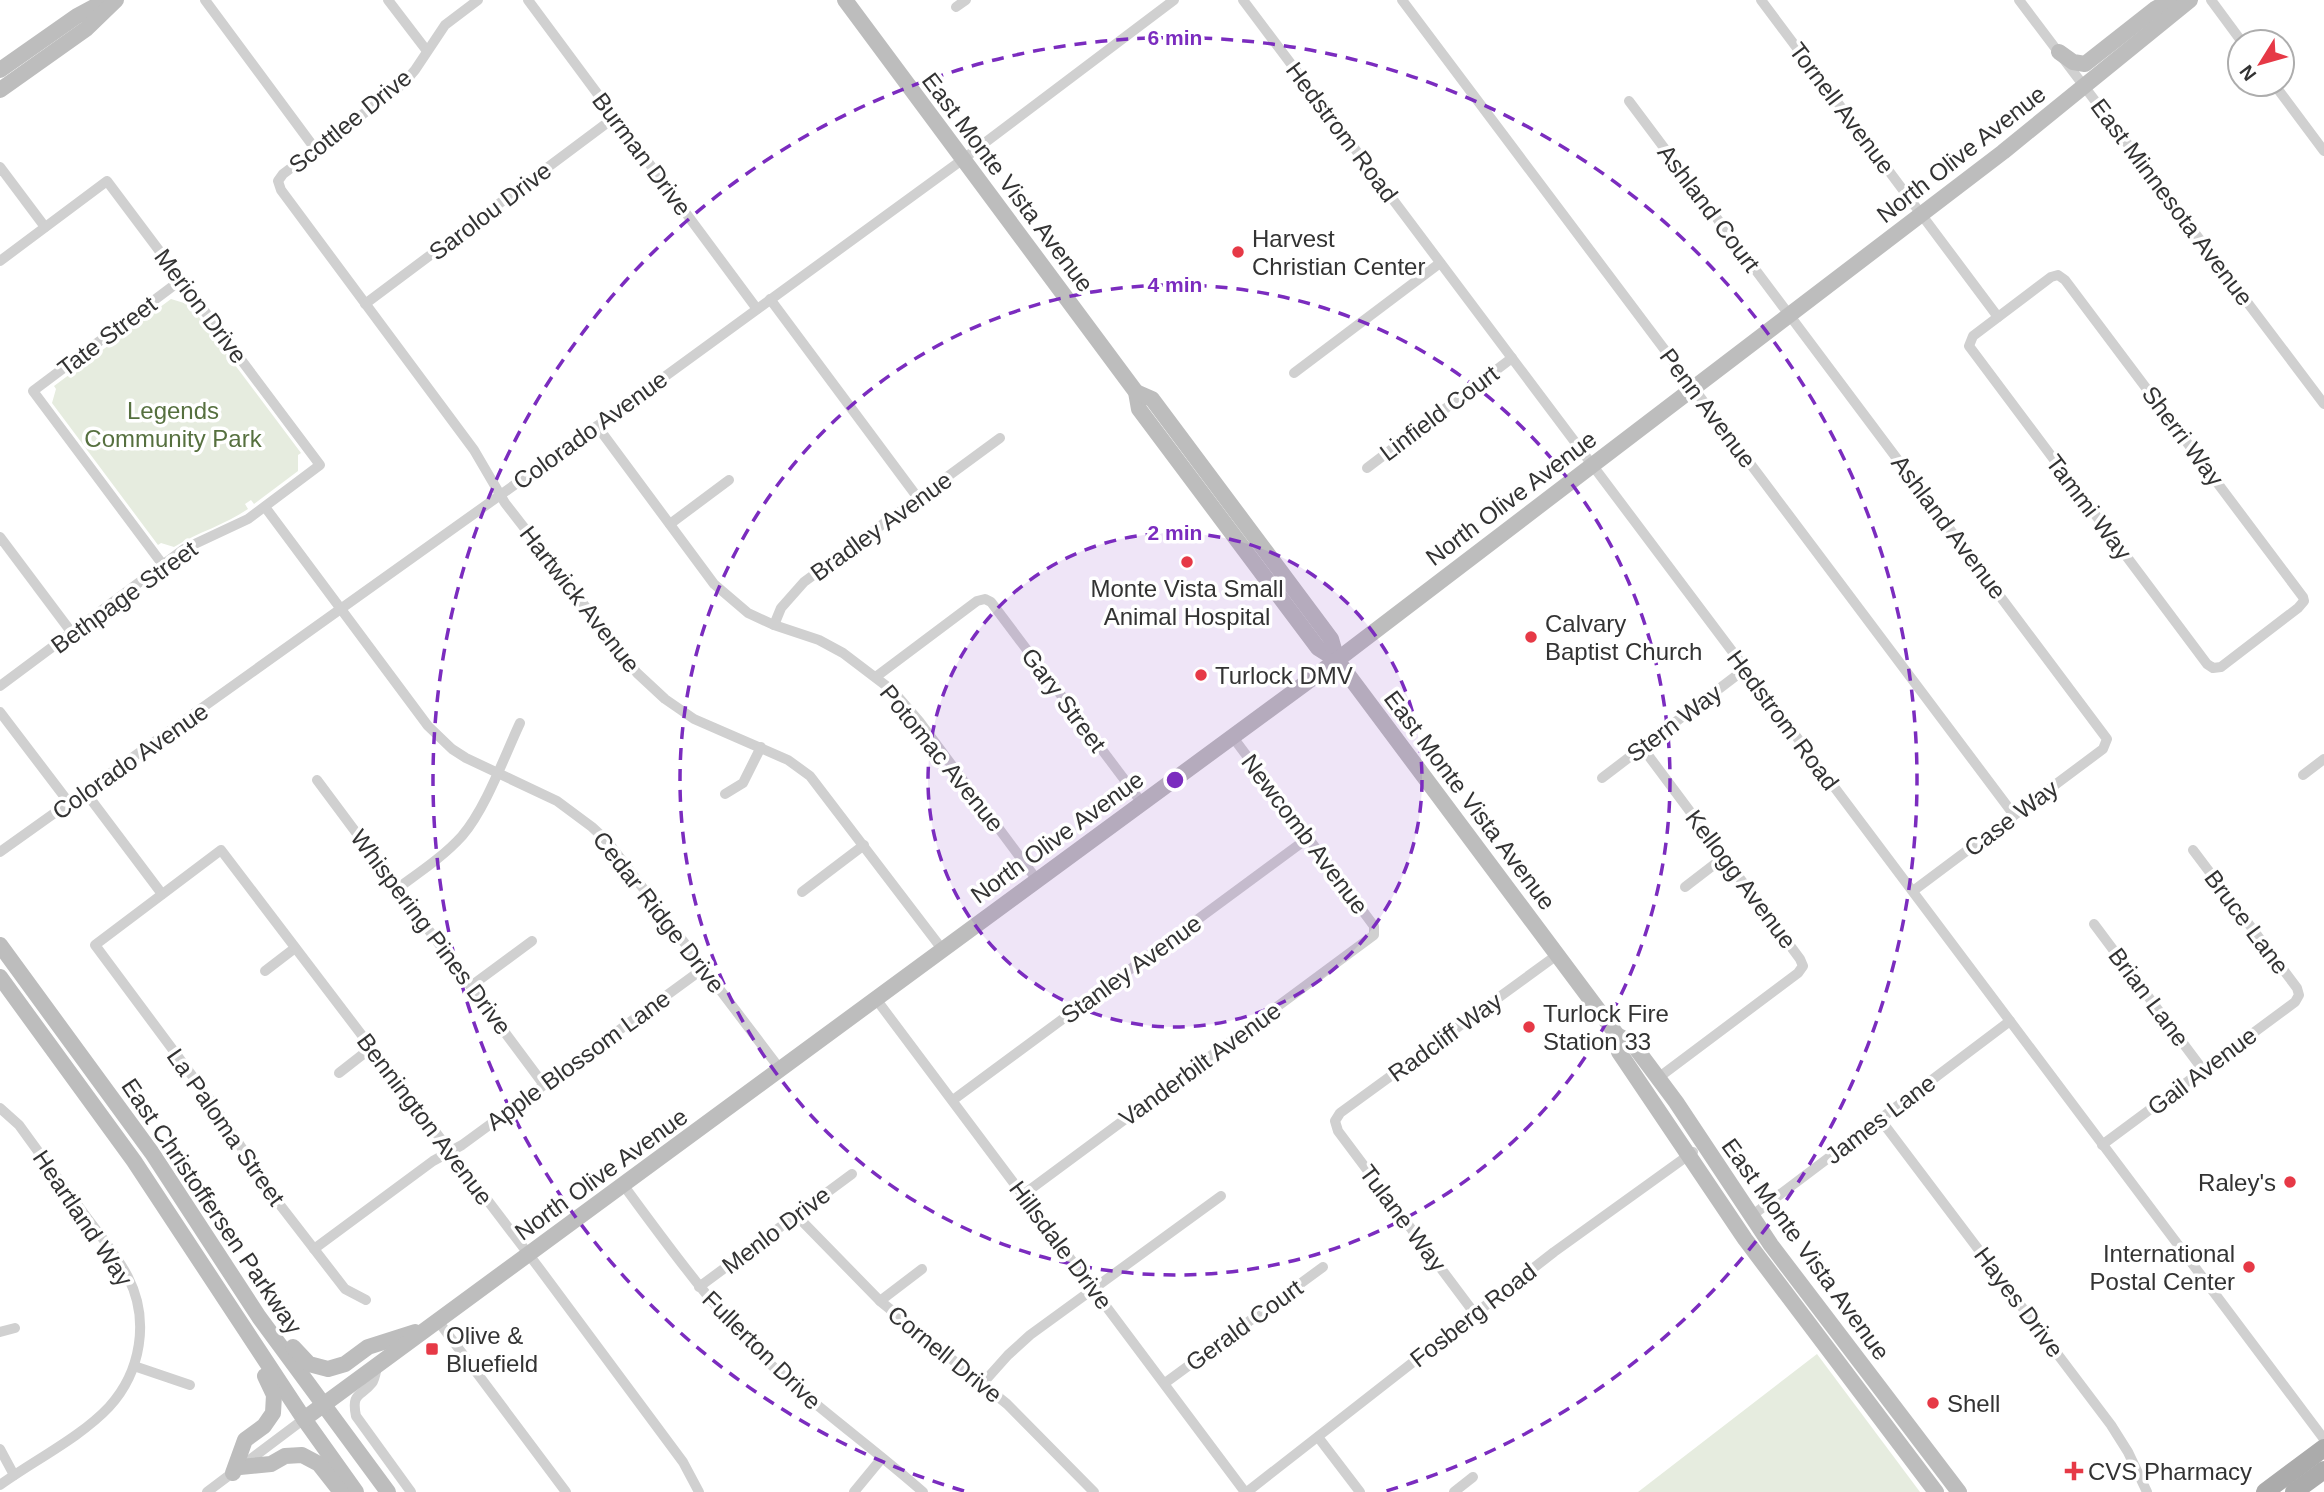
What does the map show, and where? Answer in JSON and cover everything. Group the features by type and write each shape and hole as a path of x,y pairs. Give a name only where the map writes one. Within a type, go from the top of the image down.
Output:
{"main road":[{"path":"2265,1492 2324,1447"},
{"path":"2294,1492 2324,1469"}],"street":[{"path":"0,70 76,16 107,0"},
{"path":"0,90 86,29 116,0"},
{"path":"205,0 316,150"},
{"path":"388,0 426,51"},
{"name":"Scottlee Drive","path":"278,181 283,174 403,84 446,25 478,0"},
{"name":"Burman Drive","path":"528,0 757,309"},
{"name":"East Monte Vista Avenue","path":"845,0 1136,392 1139,409 1318,648 1337,660"},
{"path":"956,8 966,0"},
{"name":"Hedstrom Road","path":"1243,0 2324,1440"},
{"name":"Penn Avenue","path":"1402,0 2014,815"},
{"name":"Tornell Avenue","path":"1761,0 1998,317"},
{"name":"East Minnesota Avenue","path":"2019,0 2324,404"},
{"path":"2059,52 2073,62 2085,64 2155,9 2171,0"},
{"name":"North Olive Avenue","path":"207,1492 1337,660 1922,214 2190,0"},
{"path":"2211,0 2232,28"},
{"name":"Colorado Avenue","path":"0,852 597,426 962,160 1171,1"},
{"path":"2284,98 2324,151"},
{"name":"Ashland Court","path":"1629,101 1789,314"},
{"name":"Sarolou Drive","path":"365,304 615,117"},
{"path":"0,167 45,227 0,261"},
{"name":"Merion Drive","path":"45,227 107,181 320,465"},
{"name":"Hartwick Avenue","path":"278,181 365,304 474,450 500,495 603,632 650,687 694,719 788,760 810,776 942,949"},
{"path":"1294,373 1440,262"},
{"name":"Sherri Way","path":"1998,317 2050,278 2058,275 2065,280 2301,594 2304,601 2298,608 2221,667 2213,668"},
{"name":"Tate Street","path":"163,565 33,391 181,280"},
{"path":"770,299 918,498"},
{"name":"Ashland Avenue","path":"1789,314 2107,741"},
{"name":"Tammi Way","path":"1998,317 1973,336 1969,343 1971,350 2207,664 2213,668"},
{"name":"Linfield Court","path":"1367,468 1512,358"},
{"name":"East Monte Vista Avenue","path":"1136,392 1152,399 1331,639 1337,660 1617,1035 1632,1042 1750,1217 1874,1384 1959,1492"},
{"name":"Potomac Avenue","path":"597,426 723,594 748,613 819,640 843,653 877,676 893,691 919,721 1037,880"},
{"name":"Bradley Avenue","path":"774,625 788,599 804,582 1000,438"},
{"path":"1170,450 1180,449 1196,470 1219,489"},
{"name":"Bethpage Street","path":"0,686 188,547 233,528 320,465"},
{"path":"670,524 729,480"},
{"name":"Cedar Ridge Drive","path":"265,507 433,732 452,749 557,801 608,842 779,1069"},
{"path":"0,537 72,633"},
{"name":"Gary Street","path":"877,676 977,601 985,599 991,602 1142,803"},
{"name":"Stern Way","path":"1602,778 1745,669"},
{"path":"0,712 70,804"},
{"path":"398,888 446,852 463,835 520,723"},
{"name":"Newcomb Avenue","path":"1232,736 1374,926 1375,932"},
{"name":"Case Way","path":"1913,891 2104,749 2107,741"},
{"path":"725,794 743,783 761,747"},
{"name":"Kellogg Avenue","path":"1642,747 1800,959 1803,967 1658,1078"},
{"path":"2303,775 2324,759"},
{"name":"Whispering Pines Drive","path":"317,780 544,1085"},
{"path":"86,793 162,894"},
{"name":"Stanley Avenue","path":"953,1100 1308,838"},
{"path":"802,892 864,845"},
{"name":"Bennington Avenue","path":"162,894 221,850 528,1255 682,1462 699,1492"},
{"name":"Bruce Lane","path":"2193,850 2297,988 2299,995"},
{"path":"1685,887 1724,857"},
{"name":"La Paloma Street","path":"162,894 95,944 208,1097 260,1178 314,1249 345,1289 366,1300"},
{"name":"Brian Lane","path":"2094,924 2203,1070"},
{"name":"Vanderbilt Avenue","path":"1024,1194 1372,937 1375,932"},
{"path":"471,986 532,941"},
{"name":"East Christoffersen Parkway","path":"0,945 152,1153 269,1331 388,1492"},
{"path":"265,971 295,948"},
{"name":"Radcliff Way","path":"1335,1121 1340,1113 1557,955"},
{"name":"Apple Blossom Lane","path":"314,1249 704,968"},
{"name":"East Christoffersen Parkway","path":"0,976 134,1161 250,1339 355,1492"},
{"name":"Gail Avenue","path":"2102,1144 2295,1002 2299,995"},
{"name":"Hillsdale Drive","path":"876,999 1246,1492"},
{"name":"James Lane","path":"1750,1217 2010,1021"},
{"name":"East Monte Vista Avenue","path":"1617,1035 1619,1052 1745,1239 1936,1492"},
{"path":"339,1073 371,1048"},
{"name":"Heartland Way","path":"0,1108 19,1125 119,1261 134,1292 140,1323 134,1366 117,1398 100,1415 0,1486"},
{"name":"Hayes Drive","path":"1880,1119 2102,1412 2128,1452 2147,1492"},
{"name":"Tulane Way","path":"1335,1121 1338,1131 1475,1314"},
{"name":"Fosberg Road","path":"1246,1492 1554,1252 1703,1144"},
{"name":"Menlo Drive","path":"699,1287 852,1174"},
{"name":"Fullerton Drive","path":"624,1186 699,1287 729,1321 788,1380 923,1492"},
{"path":"983,1383 1021,1343 1221,1196"},
{"name":"Cornell Drive","path":"796,1215 880,1301 983,1383 1055,1450 1094,1492"},
{"name":"Gerald Court","path":"1165,1383 1323,1267"},
{"path":"880,1301 922,1269"},
{"path":"269,1331 285,1335 309,1364 328,1369 345,1364 368,1347 432,1324 566,1492"},
{"path":"0,1332 15,1328"},
{"path":"250,1339 256,1362 272,1389 275,1408 268,1423 244,1440 236,1470 271,1464 285,1456 302,1455 320,1464 341,1492"},
{"path":"377,1365 373,1382 361,1391 356,1400 356,1416 411,1492"},
{"path":"134,1366 190,1385"},
{"path":"1318,1437 1360,1492"},
{"path":"0,1449 14,1475"},
{"path":"854,1492 882,1458"},
{"path":"1454,1492 1473,1477"}],"green space":[{"name":"Legends Community Park","path":"171,299 184,303 187,301 301,453 298,455 298,471 254,504 251,500 245,504 248,509 174,547 161,543 158,545 52,403 56,389 54,386"},
{"path":"1817,1354 1920,1492 1638,1492"}],"place":[{"name":"Harvest Christian Center","path":"1238,252"},
{"name":"Monte Vista Small Animal Hospital","path":"1187,562"},
{"name":"Calvary Baptist Church","path":"1531,637"},
{"name":"Turlock DMV","path":"1201,675"},
{"name":"Turlock Fire Station 33","path":"1529,1027"},
{"name":"Raley's","path":"2290,1182"},
{"name":"International Postal Center","path":"2249,1267"},
{"name":"Olive & Bluefield","path":"432,1349"},
{"name":"Shell","path":"1933,1403"},
{"name":"CVS Pharmacy","path":"2074,1471"}]}
